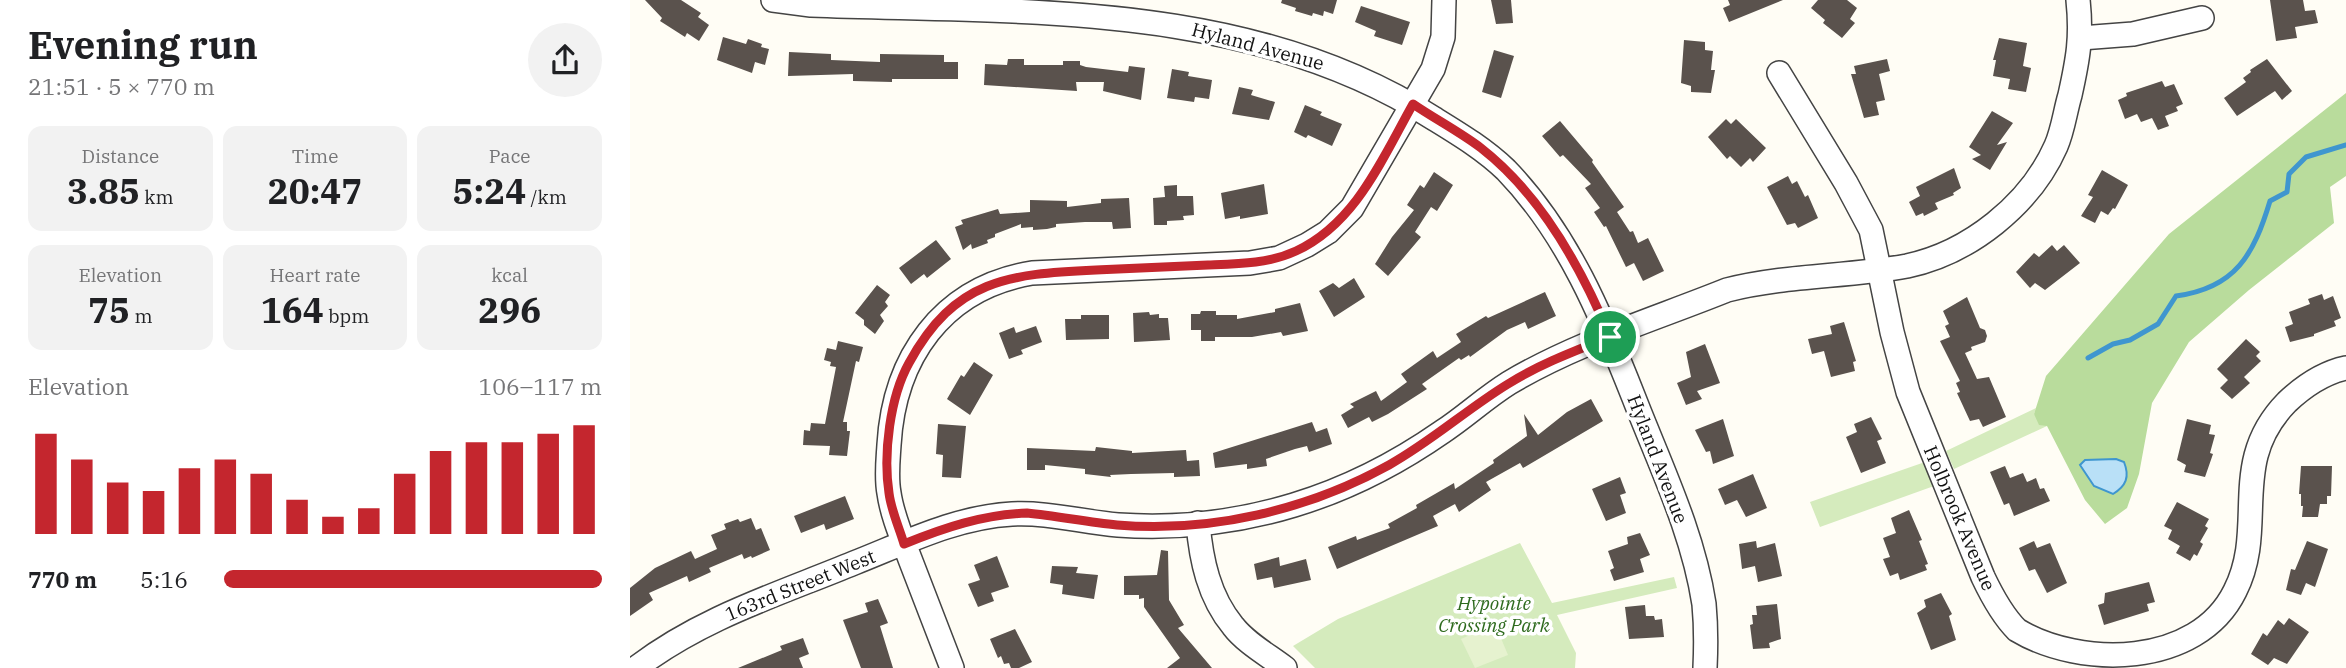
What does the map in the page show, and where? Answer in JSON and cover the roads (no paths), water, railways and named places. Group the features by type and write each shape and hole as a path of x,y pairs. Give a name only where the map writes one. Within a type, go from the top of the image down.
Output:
{"street":[{"name":"Hyland Avenue","path":"773,0 803,5 1079,15 1180,26 1302,55 1371,82 1413,104 1480,147 1518,184 1571,259 1610,337 1689,540 1704,604 1705,668"},
{"path":"952,668 904,544 887,482 890,423 897,389 925,337 966,297 993,283 1032,273 1250,263 1295,252 1328,232 1352,208 1413,104 1438,55 1443,37 1444,0"},
{"name":"163rd Street West","path":"636,668 684,634 706,623 958,523 1008,514 1046,515 1118,525 1198,523 1276,510 1353,484 1426,443 1510,383 1553,361 1727,290 1753,283 1909,265 1958,248 1998,221 2029,190 2057,144 2081,38 2078,0"},
{"path":"2081,38 2133,33 2202,18"},
{"name":"Holbrook Avenue","path":"1779,73 1871,230 1894,342 1908,392 1989,589 2018,632 2048,650 2081,663 2117,666 2147,661 2186,644 2211,624 2235,593 2246,562 2252,464 2268,427 2298,392 2316,380 2346,369"},
{"path":"1198,523 1204,570 1225,615 1234,629 1284,668"}],"water":[{"path":"2116,459 2124,462 2127,477 2121,488 2113,494 2094,486 2080,465 2085,460"}],"waterway":[{"path":"2088,358 2113,344 2130,340 2158,324 2176,296 2197,292 2228,276 2249,252 2270,201 2287,192 2289,174 2306,157 2346,145"}],"park label":[{"name":"Hypointe Crossing Park","path":"1494,614"}]}
